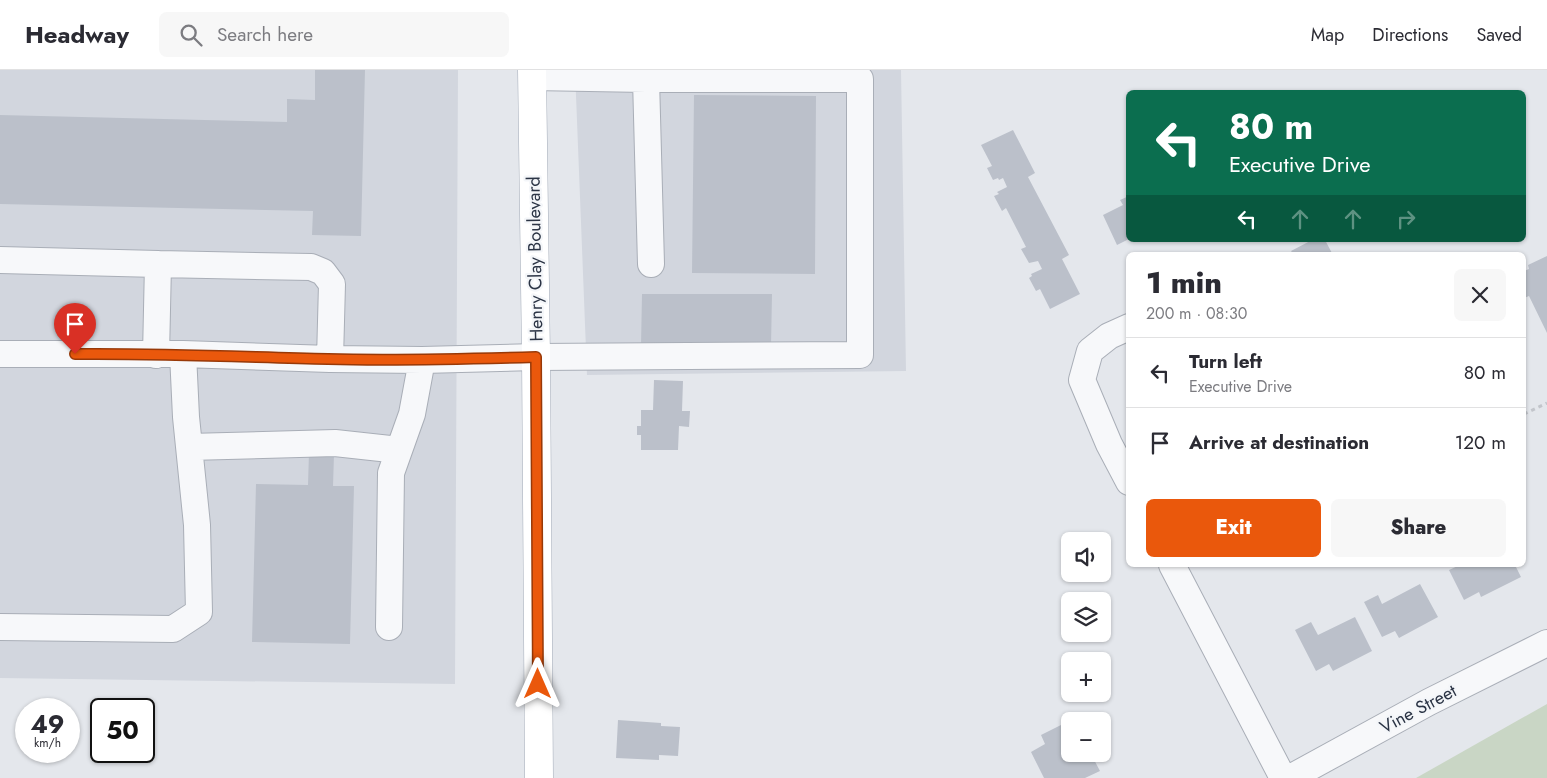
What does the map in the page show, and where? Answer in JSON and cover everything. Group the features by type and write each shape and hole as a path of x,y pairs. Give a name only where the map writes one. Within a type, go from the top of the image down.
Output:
{"main road":[{"name":"Henry Clay Boulevard","path":"532,73 539,778"}],"street":[{"path":"0,354 183,354 422,360 536,357 860,355 860,79 646,79 532,73"},
{"path":"646,79 651,264"},
{"path":"0,260 311,266 323,272 332,284 330,359"},
{"path":"156,355 158,264"},
{"path":"1126,328 1109,336 1090,351 1082,380 1119,439 1126,469"},
{"path":"0,627 173,629 199,612 197,525 186,417 183,354"},
{"path":"389,627 391,473 412,414 422,360"},
{"path":"189,447 335,443 398,450"},
{"path":"1173,567 1283,778"},
{"name":"Vine Street","path":"1290,778 1429,702 1547,643"}],"path":[{"path":"1526,413 1547,403"}],"shaded area":[{"path":"0,70 458,70 455,684 0,678"},
{"path":"575,70 901,70 906,371 587,375"}],"green space":[{"path":"1547,704 1547,778 1416,778"}],"building":[{"path":"315,70 365,70 361,236 312,235 313,211 0,204 0,115 287,122 287,99 315,100"},
{"path":"694,95 816,96 815,274 692,273"},
{"path":"1013,130 1035,173 1028,177 1069,255 1062,259 1080,294 1050,309 1040,289 1036,291 1029,278 1032,276 1031,274 1042,269 1038,261 1029,263 1021,249 1026,247 1006,208 1002,211 994,196 999,194 997,192 1007,187 1003,178 993,180 987,168 992,166 981,145"},
{"path":"1126,197 1126,240 1117,245 1103,215 1123,205 1120,200"},
{"path":"1308,242 1326,242 1331,252 1292,252"},
{"path":"1547,256 1547,333 1529,296 1526,297 1526,270 1529,269 1528,265"},
{"path":"642,294 772,294 771,346 641,346"},
{"path":"654,380 683,381 682,411 690,411 689,427 679,426 678,450 641,450 641,435 637,435 637,426 641,426 641,410 653,410"},
{"path":"309,453 334,454 333,486 354,486 350,644 252,642 256,484 308,485"},
{"path":"1456,567 1516,567 1521,577 1481,597 1479,592 1464,600 1449,570"},
{"path":"1420,584 1438,617 1399,638 1395,631 1382,637 1364,602 1378,595 1382,604"},
{"path":"1355,617 1372,651 1333,671 1329,664 1316,671 1295,630 1311,622 1318,635"},
{"path":"618,720 661,723 661,726 680,727 678,756 659,755 659,760 616,758"},
{"path":"1061,725 1061,762 1095,762 1100,771 1085,778 1044,778 1031,752 1045,744 1041,735"}],"route":[{"path":"75,354 183,354 422,360 536,357 538,684"}]}
